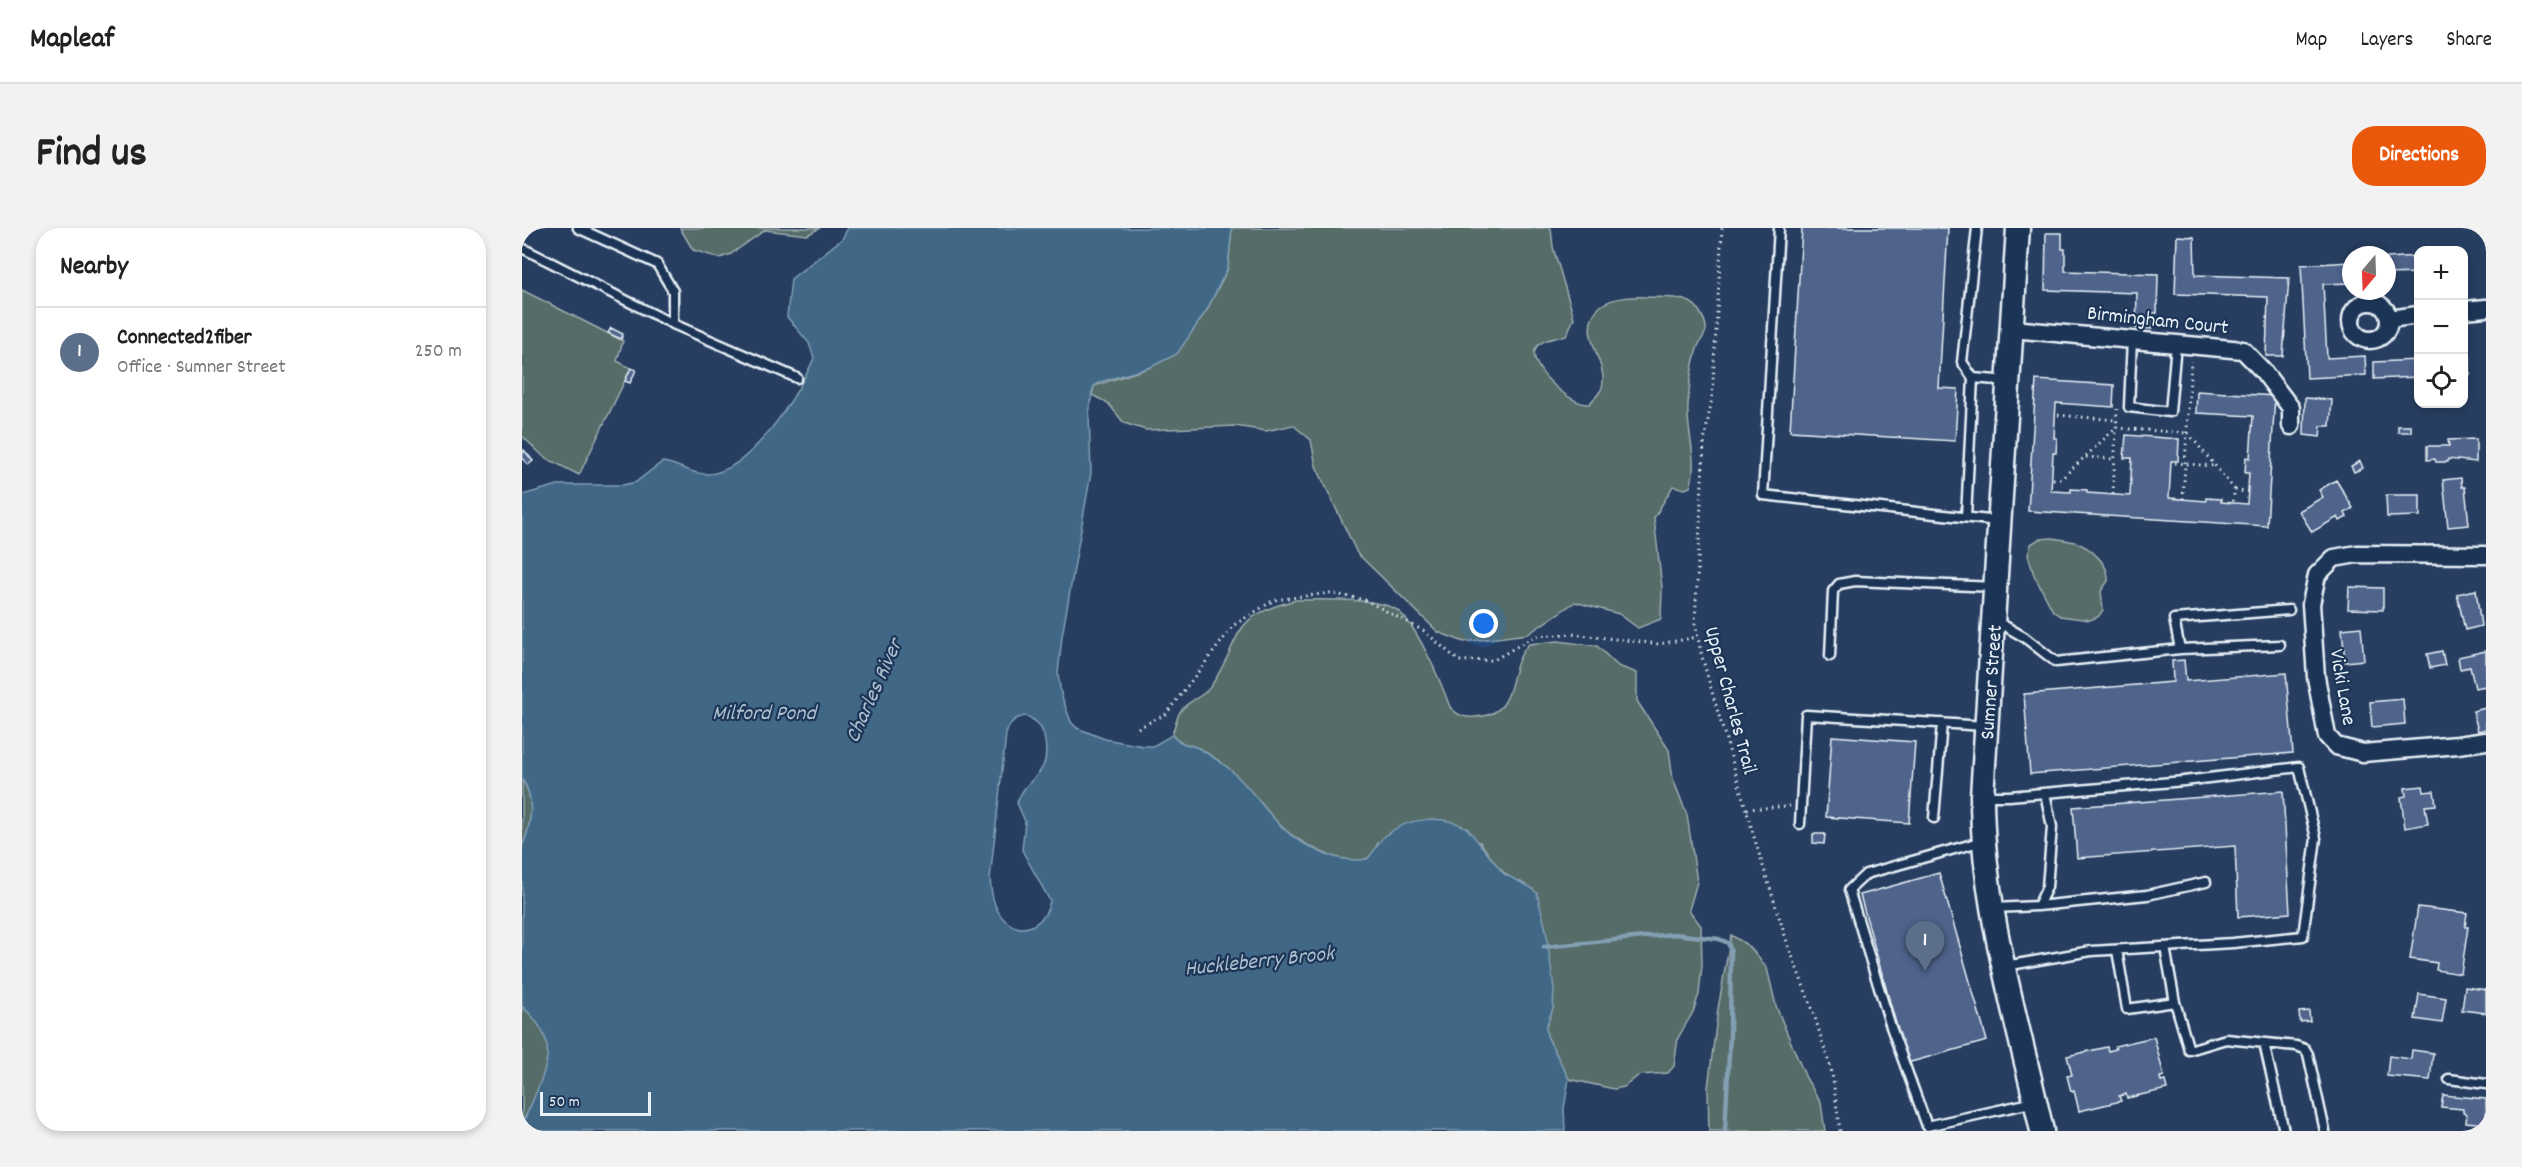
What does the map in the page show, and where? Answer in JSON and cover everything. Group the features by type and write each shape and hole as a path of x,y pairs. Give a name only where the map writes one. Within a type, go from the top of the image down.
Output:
{"street":[{"name":"Sumner Street","path":"2018,228 1982,796 1983,842 2004,966 2042,1131"},
{"path":"2468,310 2486,308"},
{"path":"2390,319 2414,316"},
{"name":"Birmingham Court","path":"2012,328 2244,350 2264,371 2291,408 2291,426"},
{"name":"Vicki Lane","path":"2486,555 2357,554 2331,561 2317,575 2311,604 2316,677 2328,736 2336,746 2363,753 2458,746 2486,741"}],"lane":[{"path":"578,228 657,264 673,291 673,324"},
{"path":"1779,228 1763,495 2000,521"},
{"path":"1966,517 1973,378 1962,362 1977,228"},
{"path":"522,248 673,324 797,378"},
{"path":"2132,339 2129,407 2170,412 2176,344"},
{"path":"1973,378 2008,381"},
{"path":"1830,656 1833,591 1839,584 1855,581 1996,586"},
{"path":"2180,649 2174,620 2289,610"},
{"path":"1994,620 2024,637 2056,662 2180,649 2280,645"},
{"path":"1800,824 1806,715 1987,726"},
{"path":"1934,818 1942,723"},
{"path":"1982,796 2184,781 2299,767 2316,838 2303,936 2233,944 2091,951 2004,966"},
{"path":"2038,906 2047,887 2052,827 2045,793"},
{"path":"1983,842 1866,874 1850,890 1891,1027 1927,1126 2036,1102"},
{"path":"1993,908 2147,895 2206,882"},
{"path":"2165,947 2175,1002 2189,1050 2226,1039 2296,1046 2305,1049 2325,1131"},
{"path":"2116,950 2127,1009 2175,1002"},
{"path":"2264,1043 2284,1131"},
{"path":"2449,1079 2486,1084"}],"path":[{"name":"Upper Charles Trail","path":"1722,228 1712,398 1704,442 1695,622 1788,945 1813,1011 1832,1074 1840,1131"},
{"path":"2184,499 2192,356"},
{"path":"2058,415 2116,420"},
{"path":"2113,494 2116,428"},
{"path":"2053,479 2061,479 2116,428 2187,433 2235,489 2245,492"},
{"path":"2086,457 2113,459"},
{"path":"2175,463 2215,466"},
{"path":"2232,503 2235,489"},
{"path":"1138,728 1166,714 1234,625 1274,600 1330,593 1365,600 1424,631 1459,661 1494,660 1535,636 1571,634 1659,644 1698,637"},
{"path":"1747,809 1801,806"}],"green space":[{"path":"680,228 820,228 807,235 765,230 731,254 720,258 693,250"},
{"path":"1232,228 1551,228 1553,247 1574,318 1566,336 1550,339 1538,345 1534,355 1537,364 1551,383 1581,403 1589,404 1597,396 1603,381 1590,331 1591,321 1600,306 1612,300 1634,297 1675,298 1694,305 1703,316 1706,330 1692,367 1689,391 1688,415 1693,456 1692,477 1690,487 1685,489 1673,486 1654,518 1662,588 1661,619 1638,628 1619,614 1575,602 1528,634 1464,642 1438,632 1357,553 1316,466 1311,440 1293,425 1266,431 1235,426 1146,430 1124,423 1108,403 1092,395 1094,386 1151,367 1207,310 1228,268"},
{"path":"522,290 623,341 617,361 631,368 579,475 544,457 522,436"},
{"path":"2053,538 2082,545 2103,563 2108,581 2101,591 2103,610 2098,617 2090,620 2060,616 2053,611 2034,575 2028,555 2031,544 2039,539"},
{"path":"1296,600 1359,601 1393,608 1410,624 1418,637 1450,707 1464,716 1475,717 1490,714 1500,708 1506,700 1521,654 1529,644 1558,641 1597,646 1618,666 1637,673 1637,701 1669,750 1673,779 1687,815 1697,882 1689,910 1701,926 1702,965 1699,994 1693,1012 1678,1038 1674,1066 1668,1073 1639,1075 1624,1087 1614,1089 1569,1079 1547,1036 1546,1027 1553,1008 1521,882 1502,871 1480,842 1378,843 1373,854 1359,861 1334,857 1309,846 1287,832 1227,767 1200,749 1181,743 1172,735 1180,712 1210,687 1241,629 1248,621 1274,606"},
{"path":"522,779 529,795 531,813 522,847"},
{"path":"1731,935 1749,946 1767,968 1776,1006 1806,1078 1821,1103 1825,1131 1709,1131 1708,1088 1718,1009"},
{"path":"522,1006 544,1033 549,1044 549,1052 540,1084 522,1123"}],"water":[{"name":"Milford Pond","path":"848,228 1232,228 1228,267 1207,310 1177,354 1151,367 1103,381 1094,386 1092,392 1089,415 1091,473 1062,636 1058,674 1061,694 1071,722 1077,728 1105,739 1153,746 1172,735 1181,742 1200,749 1235,774 1288,833 1308,846 1332,856 1355,860 1367,859 1385,836 1414,821 1436,819 1467,828 1504,874 1537,893 1546,930 1554,989 1553,1008 1546,1027 1547,1036 1569,1079 1564,1108 1565,1131 522,1131 524,1119 544,1073 547,1050 541,1029 522,1006 522,847 530,822 531,804 522,779 522,495 558,485 623,485 636,482 662,462 706,474 722,471 739,461 755,447 785,410 814,358 809,343 787,317 791,279 842,239","holes":["1026,716 1043,732 1046,753 1041,770 1026,786 1017,803 1025,821 1022,850 1050,901 1040,920 1034,925 1021,928 1007,922 999,913 992,896 990,879 1006,734 1015,719"]}],"building":[{"path":"1802,228 1948,228 1939,388 1958,389 1955,441 1790,431"},
{"path":"2046,233 2062,233 2065,271 2158,274 2157,313 2152,313 2152,329 2136,328 2137,293 2045,290"},
{"path":"2177,236 2194,237 2195,275 2289,278 2283,356 2266,356 2268,297 2175,294"},
{"path":"2414,256 2414,273 2396,274 2396,257"},
{"path":"2342,263 2342,283 2323,284 2327,358 2365,356 2366,375 2307,378 2301,265"},
{"path":"611,328 623,334 621,339 608,333"},
{"path":"2468,358 2470,358 2470,375 2468,375"},
{"path":"2414,360 2414,377 2374,379 2374,362"},
{"path":"631,368 636,370 630,383 625,381"},
{"path":"2036,380 2114,385 2113,407 2056,403 2054,438 2057,438 2056,453 2053,453 2051,491 2087,490 2087,493 2130,496 2132,458 2124,458 2126,435 2179,439 2178,461 2171,461 2169,498 2206,501 2206,498 2221,499 2221,502 2247,504 2249,473 2245,473 2246,457 2250,458 2253,416 2196,413 2197,391 2275,396 2267,526 2028,511"},
{"path":"2305,398 2332,400 2330,426 2321,426 2320,437 2304,435"},
{"path":"2398,426 2411,426 2411,432 2398,432"},
{"path":"2476,439 2476,462 2448,459 2448,462 2427,460 2427,446 2449,446 2448,440"},
{"path":"524,450 533,461 528,465 522,457"},
{"path":"2360,461 2363,468 2354,472 2351,466"},
{"path":"2461,478 2462,487 2465,487 2469,525 2448,527 2443,480"},
{"path":"2336,480 2353,508 2345,513 2347,517 2340,521 2338,517 2312,532 2299,511 2323,497 2319,490"},
{"path":"2386,495 2420,495 2420,516 2387,517"},
{"path":"2349,587 2383,588 2383,610 2348,609"},
{"path":"2476,590 2481,626 2465,630 2457,594"},
{"path":"2361,627 2364,660 2345,662 2342,629"},
{"path":"2442,651 2445,665 2430,668 2427,654"},
{"path":"2486,651 2486,686 2475,688 2470,667 2460,669 2458,657"},
{"path":"2184,660 2186,681 2286,673 2293,753 2030,774 2024,694 2173,682 2172,661"},
{"path":"2403,699 2405,724 2372,727 2370,702"},
{"path":"2486,708 2486,729 2478,731 2473,711"},
{"path":"1832,736 1915,742 1909,823 1826,817"},
{"path":"2423,786 2424,792 2434,791 2436,805 2425,806 2428,824 2405,828 2401,797 2406,796 2405,788"},
{"path":"2283,791 2290,913 2238,917 2235,846 2077,858 2073,807"},
{"path":"1813,834 1825,834 1824,844 1813,843"},
{"path":"1939,873 1987,1041 1907,1063 1860,895"},
{"path":"2418,907 2467,913 2465,927 2468,927 2461,974 2436,970 2437,963 2410,959"},
{"path":"2465,987 2486,990 2486,1013 2462,1010"},
{"path":"2419,994 2446,998 2442,1023 2415,1019"},
{"path":"2309,1011 2310,1021 2300,1022 2299,1012"},
{"path":"2154,1037 2164,1076 2160,1077 2161,1082 2165,1081 2167,1089 2127,1098 2126,1094 2119,1096 2121,1101 2079,1111 2074,1090 2071,1091 2067,1076 2072,1075 2067,1056 2107,1047 2108,1051 2116,1049 2115,1046"},
{"path":"2412,1050 2433,1053 2430,1080 2387,1076 2389,1056 2411,1059"},
{"path":"2443,1095 2486,1099 2486,1124 2466,1122 2467,1114 2463,1113 2463,1109 2441,1107"}],"waterway":[{"name":"Huckleberry Brook","path":"1544,947 1674,934 1719,939 1728,943 1731,951 1730,1035 1725,1131"}],"place":[{"name":"Connected2fiber","path":"1925,971"}],"water label":[{"name":"Charles River","path":"872,690"}]}
